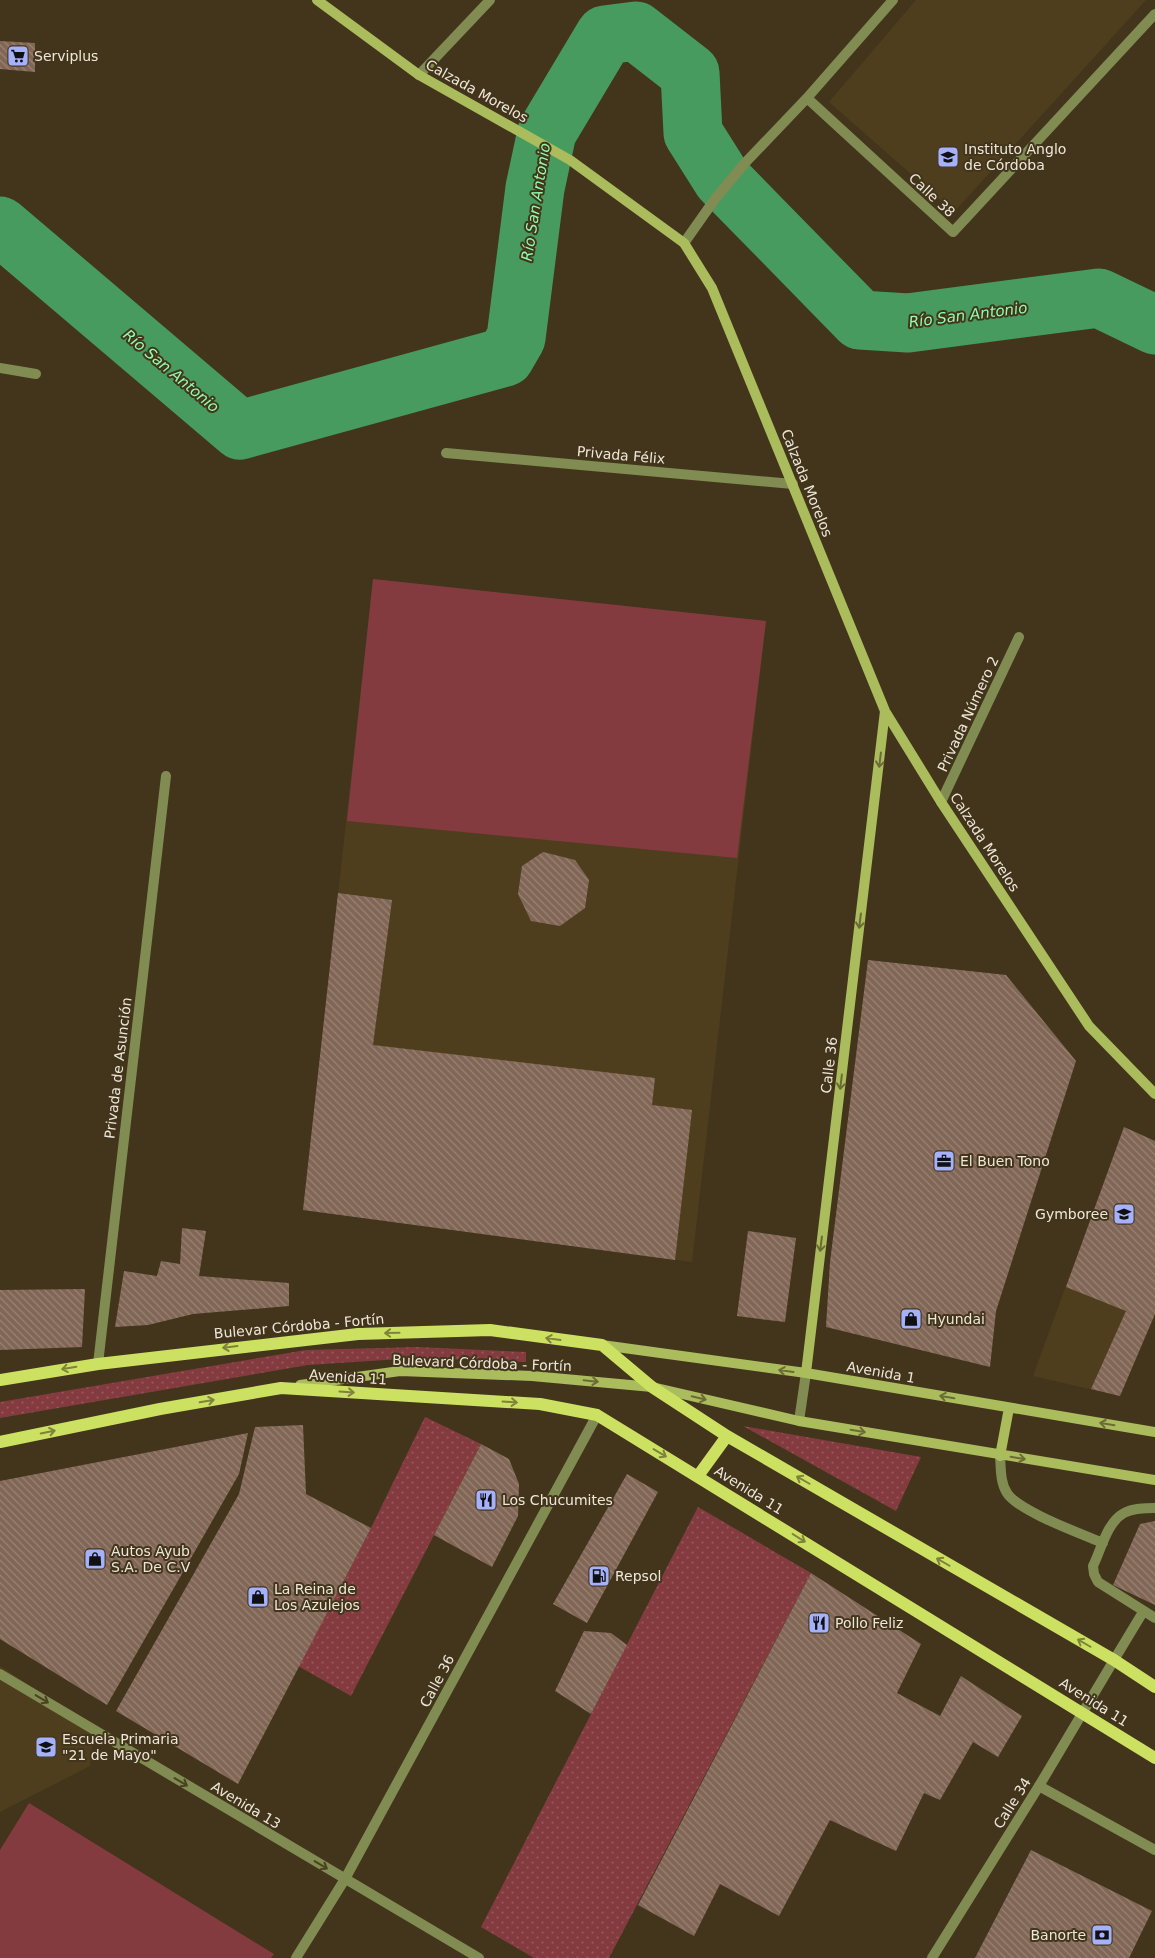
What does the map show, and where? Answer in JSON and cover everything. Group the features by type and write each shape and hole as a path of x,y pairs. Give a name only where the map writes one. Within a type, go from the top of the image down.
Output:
{"main road":[{"name":"Calzada Morelos","path":"317,0 419,75 570,160 684,243 712,288 885,711 942,802 1089,1026 1155,1094"},
{"name":"Calle 36","path":"806,1373 885,711"},
{"name":"Bulevar Córdoba - Fortín","path":"0,1380 98,1364 358,1334 490,1330 602,1345"},
{"name":"Avenida 1","path":"602,1345 806,1373 1155,1432"},
{"path":"602,1345 652,1388 727,1436 1154,1684"},
{"name":"Bulevard Córdoba - Fortín","path":"281,1388 400,1371 532,1376 652,1388"},
{"path":"0,1442 160,1409 281,1388"},
{"name":"Avenida 11","path":"281,1388 540,1404 597,1415 1155,1758"},
{"path":"652,1388 799,1421 1000,1456 1155,1480"},
{"path":"1000,1456 1009,1408"},
{"path":"698,1476 727,1436"}],"street":[{"path":"419,75 490,0"},
{"path":"684,243 715,199 745,163 807,98 893,0"},
{"name":"Calle 38","path":"807,98 953,232 1155,14"},
{"path":"0,368 36,374"},
{"name":"Privada Félix","path":"446,453 793,484"},
{"name":"Privada Número 2","path":"942,802 1019,637"},
{"name":"Privada de Asunción","path":"98,1364 166,776"},
{"name":"Calle 36","path":"799,1421 806,1373"},
{"name":"Calle 36","path":"296,1958 345,1880 597,1415"},
{"path":"1000,1456 1002,1481 1008,1495 1022,1507 1103,1543"},
{"path":"1155,1508 1135,1509 1124,1513 1114,1521 1093,1566 1098,1582 1155,1618"},
{"name":"Calle 34","path":"932,1958 1039,1786 1143,1612"},
{"name":"Avenida 13","path":"0,1674 479,1958"},
{"path":"1039,1786 1155,1850"}],"shaded area":[{"name":"Instituto Anglo de Córdoba","path":"916,0 1146,0 954,212 829,102"},
{"path":"373,579 766,621 692,1262 303,1210"},
{"path":"373,579 766,621 737,858 347,821"},
{"name":"Gymboree","path":"1124,1127 1155,1141 1155,1314 1120,1396 1033,1376"},
{"path":"417,1347 526,1352 526,1362 416,1358 308,1365 0,1418 0,1402 306,1350"},
{"path":"425,1417 481,1444 351,1696 298,1666 371,1528"},
{"path":"743,1426 921,1457 896,1511"},
{"path":"698,1507 811,1573 609,1958 534,1958 481,1927"},
{"name":"Escuela Primaria \"21 de Mayo\"","path":"0,1666 94,1727 90,1766 0,1812"},
{"path":"29,1803 274,1954 271,1958 0,1958 0,1850"}],"building":[{"name":"Serviplus","path":"0,41 35,43 35,72 0,69"},
{"path":"543,852 575,860 589,880 585,908 560,926 531,921 518,894 522,866"},
{"path":"338,893 392,900 373,1045 655,1078 652,1105 692,1110 675,1260 303,1210"},
{"name":"El Buen Tono","path":"868,960 1006,975 1076,1061 996,1311 990,1367 826,1327 830,1262"},
{"name":"Gymboree","path":"1124,1127 1155,1141 1155,1314 1120,1396 1091,1389 1126,1311 1066,1287"},
{"path":"182,1228 206,1231 199,1276 289,1283 289,1306 193,1314 148,1325 115,1327 124,1271 157,1276 161,1261 180,1264"},
{"path":"748,1231 796,1238 785,1322 737,1316"},
{"path":"85,1289 82,1347 0,1350 0,1290"},
{"name":"La Reina de Los Azulejos","path":"303,1425 306,1494 371,1528 238,1784 116,1711 239,1494 255,1427"},
{"name":"Autos Ayub S.A. De C.V","path":"248,1433 239,1474 107,1705 0,1639 0,1481"},
{"name":"Los Chucumites","path":"481,1444 509,1459 519,1484 518,1516 492,1567 434,1535"},
{"path":"627,1474 658,1492 587,1623 553,1604"},
{"path":"1155,1521 1155,1605 1113,1585 1140,1524"},
{"path":"811,1573 921,1644 897,1693 940,1716 961,1676 1022,1716 998,1757 973,1742 940,1800 924,1793 896,1851 830,1820 779,1916 720,1884 694,1936 638,1905"},
{"path":"584,1631 611,1633 627,1645 591,1714 555,1691"},
{"path":"1031,1850 1152,1911 1129,1958 975,1958"}],"waterway":[{"name":"Río San Antonio","path":"0,226 240,430 505,357 516,338 535,188 547,132 605,35 636,31 690,73 693,133 722,179 860,320 908,323 1099,298 1155,325"}],"place":[{"name":"Serviplus","path":"18,56"},
{"name":"Instituto Anglo de Córdoba","path":"948,157"},
{"name":"El Buen Tono","path":"944,1161"},
{"name":"Gymboree","path":"1124,1214"},
{"name":"Hyundai","path":"911,1319"},
{"name":"Los Chucumites","path":"486,1500"},
{"name":"Autos Ayub S.A. De C.V","path":"95,1559"},
{"name":"Repsol","path":"599,1576"},
{"name":"La Reina de Los Azulejos","path":"258,1597"},
{"name":"Pollo Feliz","path":"819,1623"},
{"name":"Escuela Primaria \"21 de Mayo\"","path":"46,1747"},
{"name":"Banorte","path":"1102,1935"}]}
